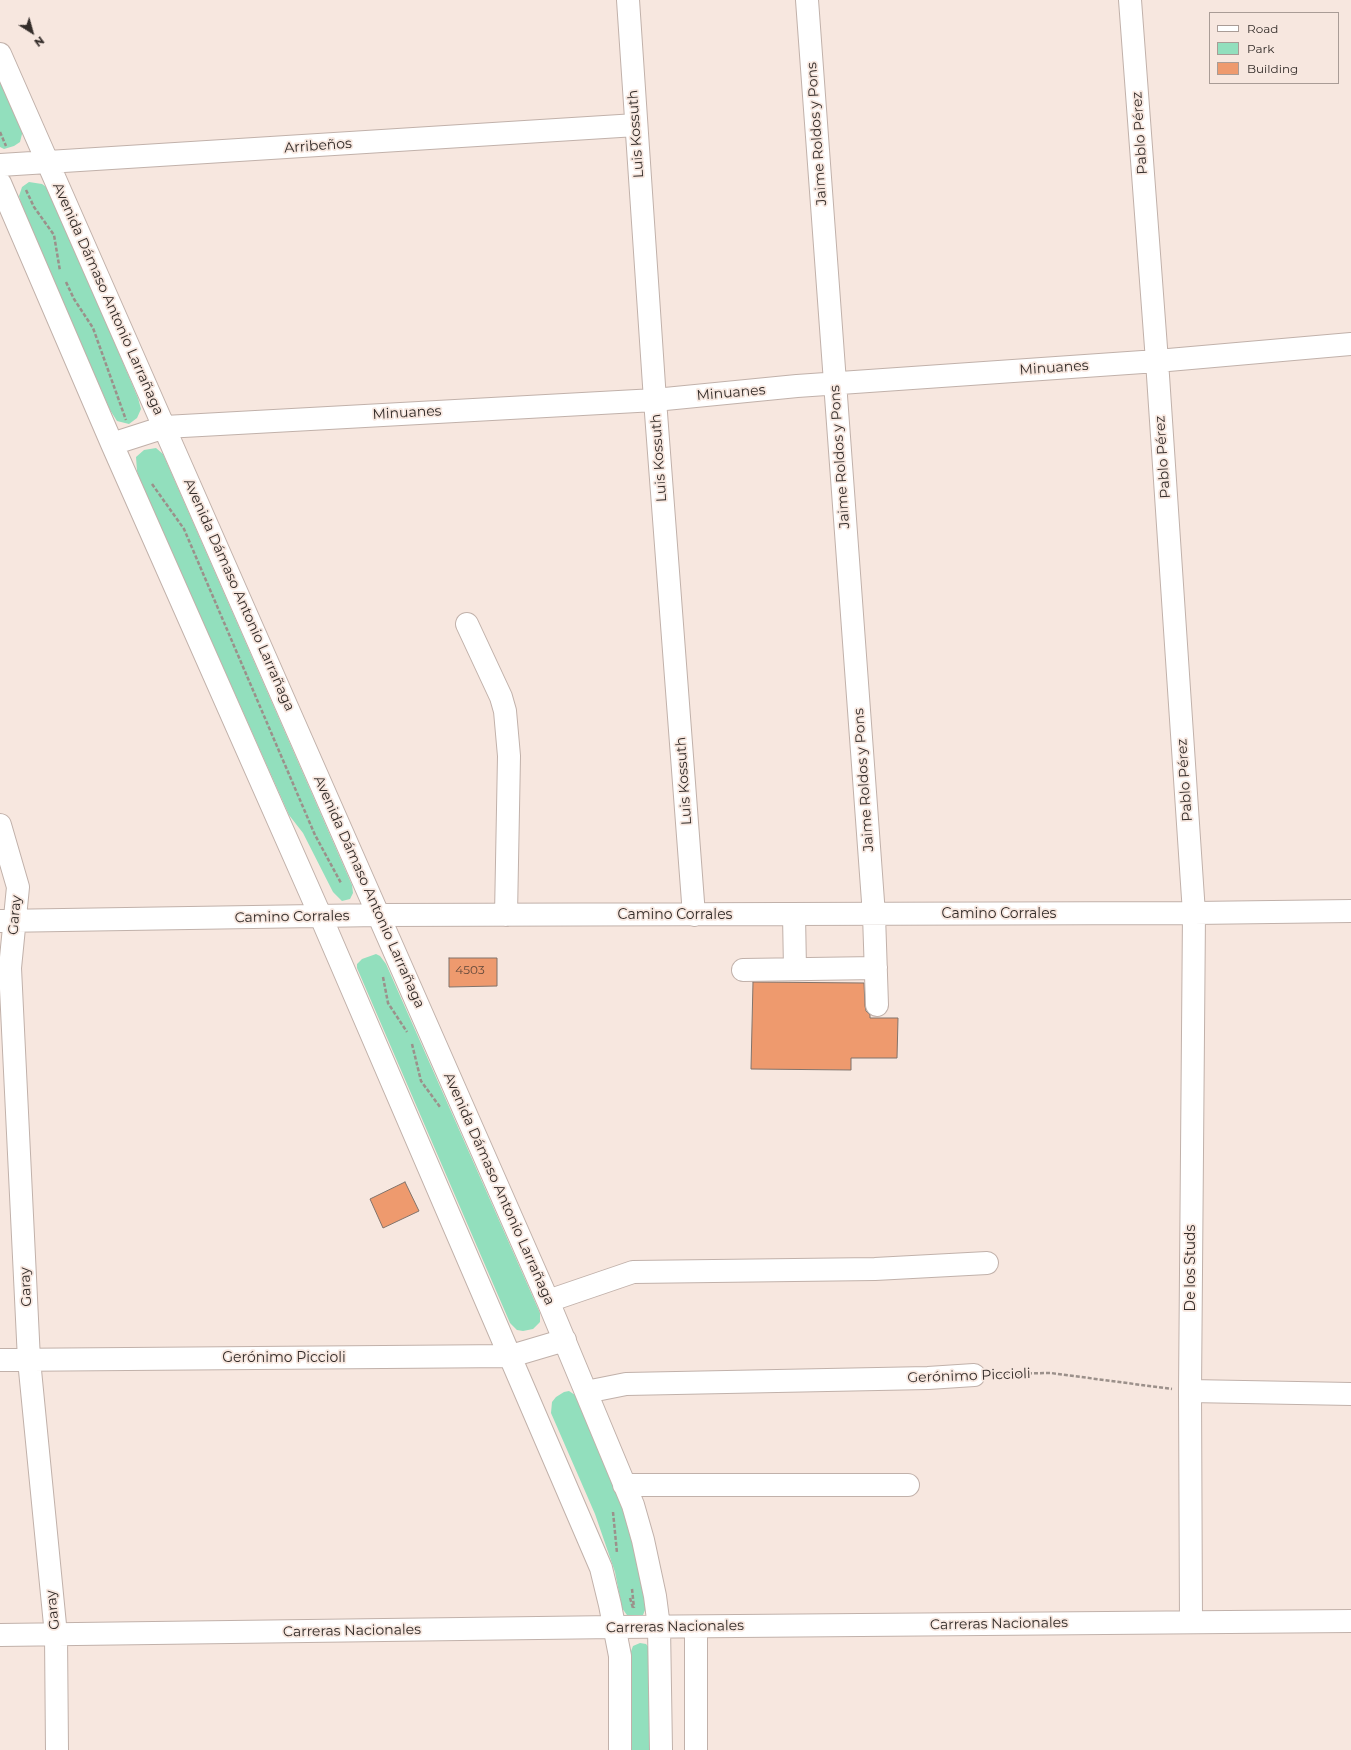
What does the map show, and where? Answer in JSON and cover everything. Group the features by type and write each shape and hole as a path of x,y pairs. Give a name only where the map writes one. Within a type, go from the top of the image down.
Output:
{"street":[{"name":"Luis Kossuth","path":"628,0 655,400 694,915"},
{"name":"Jaime Roldos y Pons","path":"807,0 825,228 834,384 874,915 877,1005"},
{"name":"Pablo Pérez","path":"1130,0 1157,361 1194,914"},
{"name":"Avenida Dámaso Antonio Larrañaga","path":"0,54 548,1301 624,1485 643,1540 655,1596 659,1627 661,1750"},
{"name":"Arribeños","path":"7,165 636,125"},
{"path":"0,183 122,441 321,916 601,1568 620,1656 620,1750"},
{"name":"Minuanes","path":"122,441 165,427 655,400 834,384 1157,361 1351,344"},
{"path":"467,624 501,697 505,711 509,756 506,915"},
{"name":"Garay","path":"0,825 18,887 7,921 30,1360 56,1635 57,1750"},
{"name":"Camino Corrales","path":"7,921 379,915 1194,914 1351,911"},
{"name":"De los Studs","path":"1191,1622 1190,1391 1194,914"},
{"path":"794,915 795,969"},
{"path":"743,970 876,968"},
{"path":"548,1301 633,1272 875,1269 987,1263"},
{"name":"Gerónimo Piccioli","path":"0,1360 511,1356 565,1340"},
{"name":"Gerónimo Piccioli","path":"586,1392 626,1384 928,1378 974,1375"},
{"path":"1190,1391 1351,1394"},
{"path":"624,1485 908,1485"},
{"name":"Carreras Nacionales","path":"0,1635 1351,1621"},
{"path":"696,1627 696,1750"}],"path":[{"path":"0,132 7,165 54,235 60,270 74,299 93,328 122,441"},
{"path":"151,482 184,529 315,835 344,889"},
{"path":"382,972 388,1003 410,1037 421,1081 443,1112"},
{"name":"Gerónimo Piccioli","path":"974,1375 1052,1373 1190,1391"},
{"path":"613,1510 617,1554"},
{"path":"628,1592 635,1614"}],"green space":[{"path":"0,75 23,130 20,142 14,146 4,149 0,147"},
{"path":"29,182 42,184 49,189 138,398 141,409 137,418 129,424 117,421 110,410 23,211 19,196 22,187"},
{"path":"156,448 163,454 352,885 353,893 350,899 342,901 333,892 303,833 289,815 140,481 137,471 136,457 144,450"},
{"path":"376,954 380,956 386,964 540,1313 540,1322 533,1329 523,1331 517,1330 510,1323 357,968 357,964 362,959"},
{"path":"569,1391 575,1395 616,1483 637,1557 647,1605 643,1615 637,1620 629,1618 622,1608 615,1572 595,1514 551,1413 552,1402 556,1397"},
{"path":"640,1643 646,1644 650,1649 652,1750 631,1750 630,1654 633,1646"}],"building":[{"path":"449,958 497,958 497,986 449,987"},
{"path":"753,982 864,983 865,1006 870,1018 898,1018 897,1058 851,1058 851,1070 751,1069"},
{"path":"405,1182 419,1211 383,1228 370,1199"}]}
